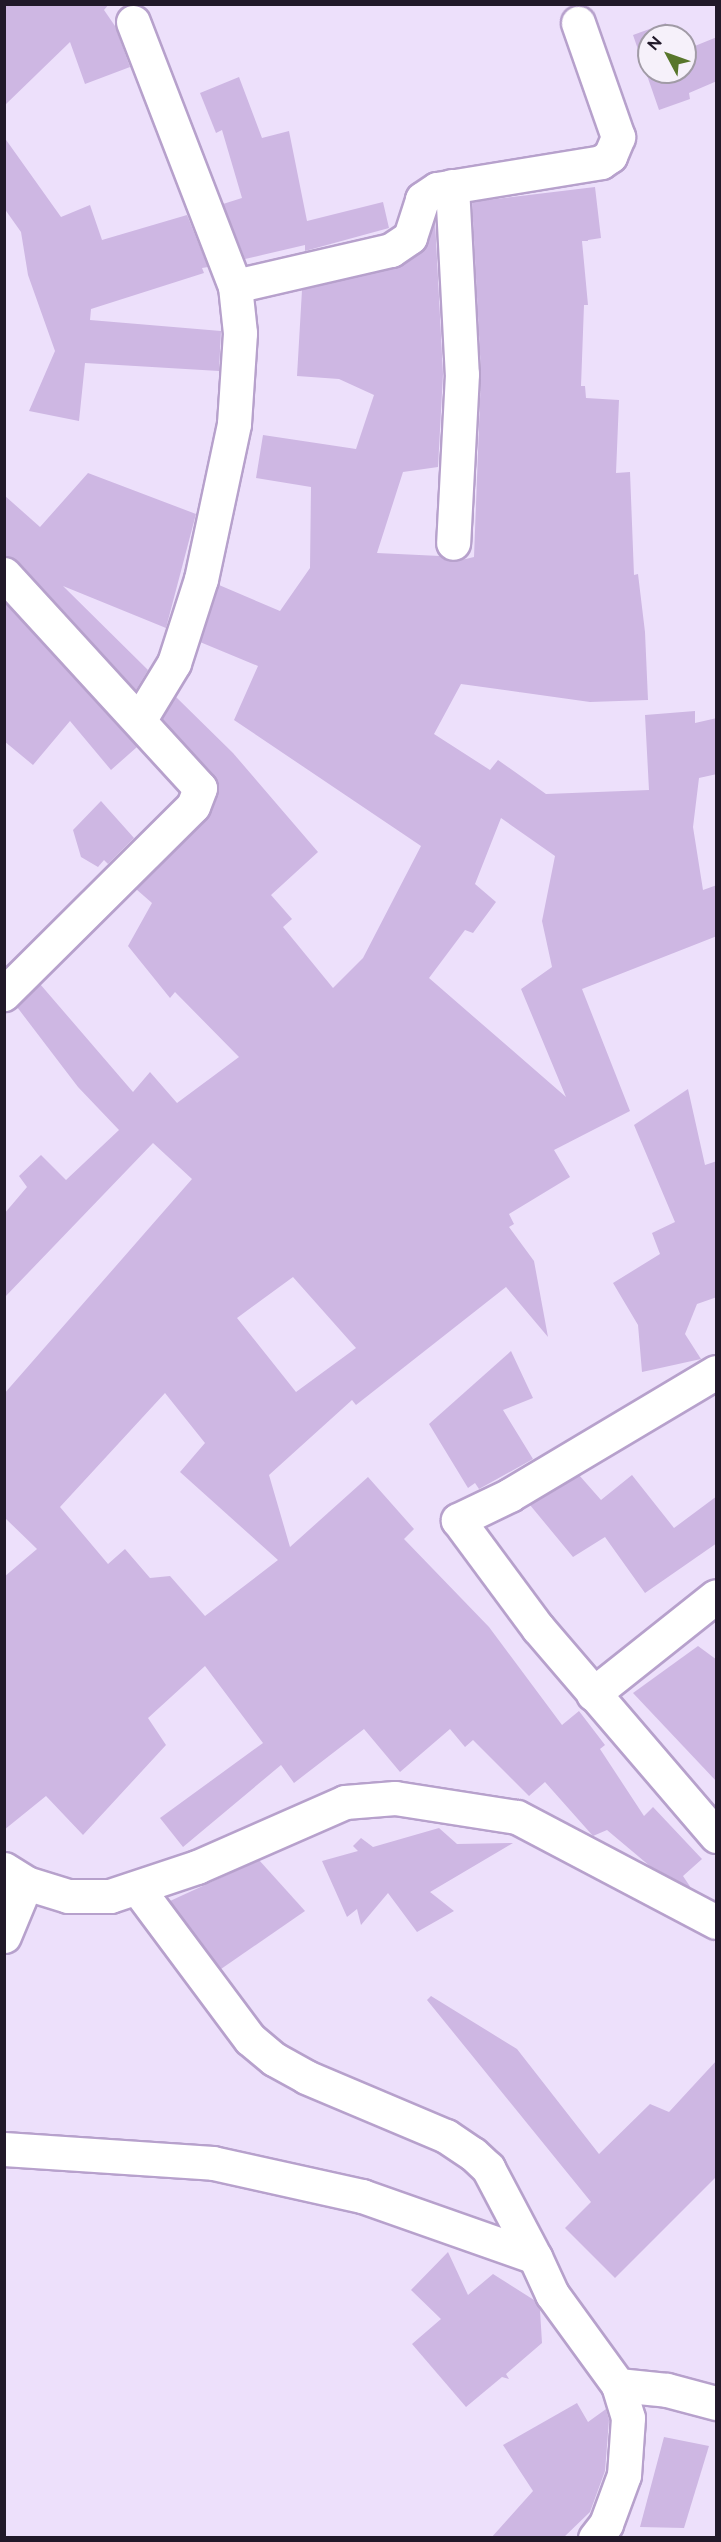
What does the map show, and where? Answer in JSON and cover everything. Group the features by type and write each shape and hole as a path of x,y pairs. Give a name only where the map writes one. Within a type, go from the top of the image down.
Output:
{"street":[{"path":"133,22 235,286 240,333 234,424 201,579 174,663 141,719"},
{"path":"235,286 391,250 410,237 428,192 452,186 601,162 617,147 618,137 578,23"},
{"path":"452,186 462,374 453,543"},
{"path":"4,574 196,779 198,797 4,994"},
{"path":"717,1372 510,1495 458,1520 593,1694 717,1836"},
{"path":"593,1694 717,1596"},
{"path":"4,1936 15,1876 68,1896 110,1896 138,1889 345,1802 395,1798 517,1817 717,1922"},
{"path":"138,1889 250,2039 274,2059 306,2077 446,2136 473,2154 488,2168 552,2294 618,2385 628,2418 624,2475 606,2524 596,2538"},
{"path":"4,2149 213,2163 362,2196 535,2257"},
{"path":"618,2385 667,2390 717,2403"}],"building":[{"path":"4,4 109,4 104,10 115,26 130,67 85,84 70,42 4,106"},
{"path":"637,34 637,47 633,35"},
{"path":"717,37 717,81 689,93 690,99 659,110 650,84 697,84 697,45"},
{"path":"239,77 262,138 289,131 307,221 383,202 389,228 305,251 305,245 245,259 223,204 242,198 222,130 216,133 200,93"},
{"path":"4,137 61,217 90,205 102,240 187,215 208,267 202,268 204,273 91,309 90,320 221,331 219,371 85,363 79,421 29,411 55,351 28,275 21,232 4,208"},
{"path":"595,187 601,238 582,241 588,305 584,305 581,386 585,386 586,398 619,400 616,473 630,472 634,575 638,574 645,632 648,700 590,702 461,684 434,734 490,770 498,760 546,794 649,790 645,715 695,711 695,723 717,718 717,774 699,778 693,827 703,890 717,885 717,936 582,989 630,1111 554,1150 570,1177 509,1214 514,1224 509,1227 534,1261 548,1337 506,1287 356,1405 352,1400 269,1475 290,1547 368,1477 414,1529 404,1539 489,1627 562,1725 579,1711 605,1745 600,1749 644,1816 653,1807 702,1859 683,1876 691,1888 651,1867 607,1830 593,1836 545,1782 529,1796 473,1740 465,1747 450,1729 400,1772 364,1729 294,1783 281,1765 183,1847 160,1818 263,1743 205,1666 148,1718 166,1745 83,1835 46,1796 4,1830 4,1577 37,1549 4,1517 4,1394 192,1179 153,1143 4,1298 4,1214 27,1187 19,1176 41,1155 66,1180 119,1130 78,1087 17,1007 40,984 133,1092 150,1072 177,1103 239,1057 175,992 170,998 128,946 152,903 136,889 206,819 219,792 214,775 162,719 176,697 233,753 318,852 271,895 292,919 283,927 333,988 363,958 421,846 234,720 258,666 200,642 219,585 280,611 310,568 311,487 256,478 263,435 356,449 374,395 339,379 297,376 302,290 401,266 428,243 435,220 443,374 438,467 403,472 377,553 440,556 453,562 474,557 481,373 472,202","holes":["501,818 555,856 542,921 552,967 521,989 566,1097 429,978 465,930 473,933 496,902 475,884","293,1277 356,1348 296,1392 237,1318","165,1393 205,1443 180,1472 278,1560 205,1616 170,1576 150,1578 125,1549 108,1564 60,1507"]},
{"path":"88,473 196,514 166,628 63,586 148,670 136,690 18,561 4,556 4,495 40,527"},
{"path":"4,602 137,747 111,770 70,721 33,765 4,741"},
{"path":"101,801 134,838 108,864 104,860 98,867 81,857 73,830"},
{"path":"688,1089 705,1165 717,1161 717,1297 697,1304 685,1334 701,1359 642,1372 638,1325 613,1283 660,1254 652,1233 675,1222 634,1125"},
{"path":"511,1351 533,1398 503,1410 533,1459 479,1489 475,1483 468,1488 429,1424"},
{"path":"579,1475 601,1500 632,1475 674,1528 717,1496 717,1543 645,1593 605,1537 573,1557 530,1505"},
{"path":"698,1646 717,1660 717,1782 633,1693"},
{"path":"439,1828 457,1844 513,1843 430,1892 454,1911 417,1932 388,1893 361,1925 357,1909 347,1917 322,1861 358,1851 353,1846 361,1838 373,1847"},
{"path":"259,1860 305,1911 221,1969 170,1901"},
{"path":"431,1996 517,2049 599,2154 650,2104 669,2112 717,2060 717,2176 615,2278 565,2228 591,2202 427,2000"},
{"path":"448,2252 468,2295 493,2274 534,2300 540,2310 542,2343 506,2374 509,2379 502,2377 466,2407 412,2344 441,2319 411,2290"},
{"path":"577,2403 588,2422 606,2409 609,2420 605,2471 590,2512 563,2538 491,2538 533,2491 503,2445"},
{"path":"664,2437 709,2446 684,2528 640,2527"}]}
